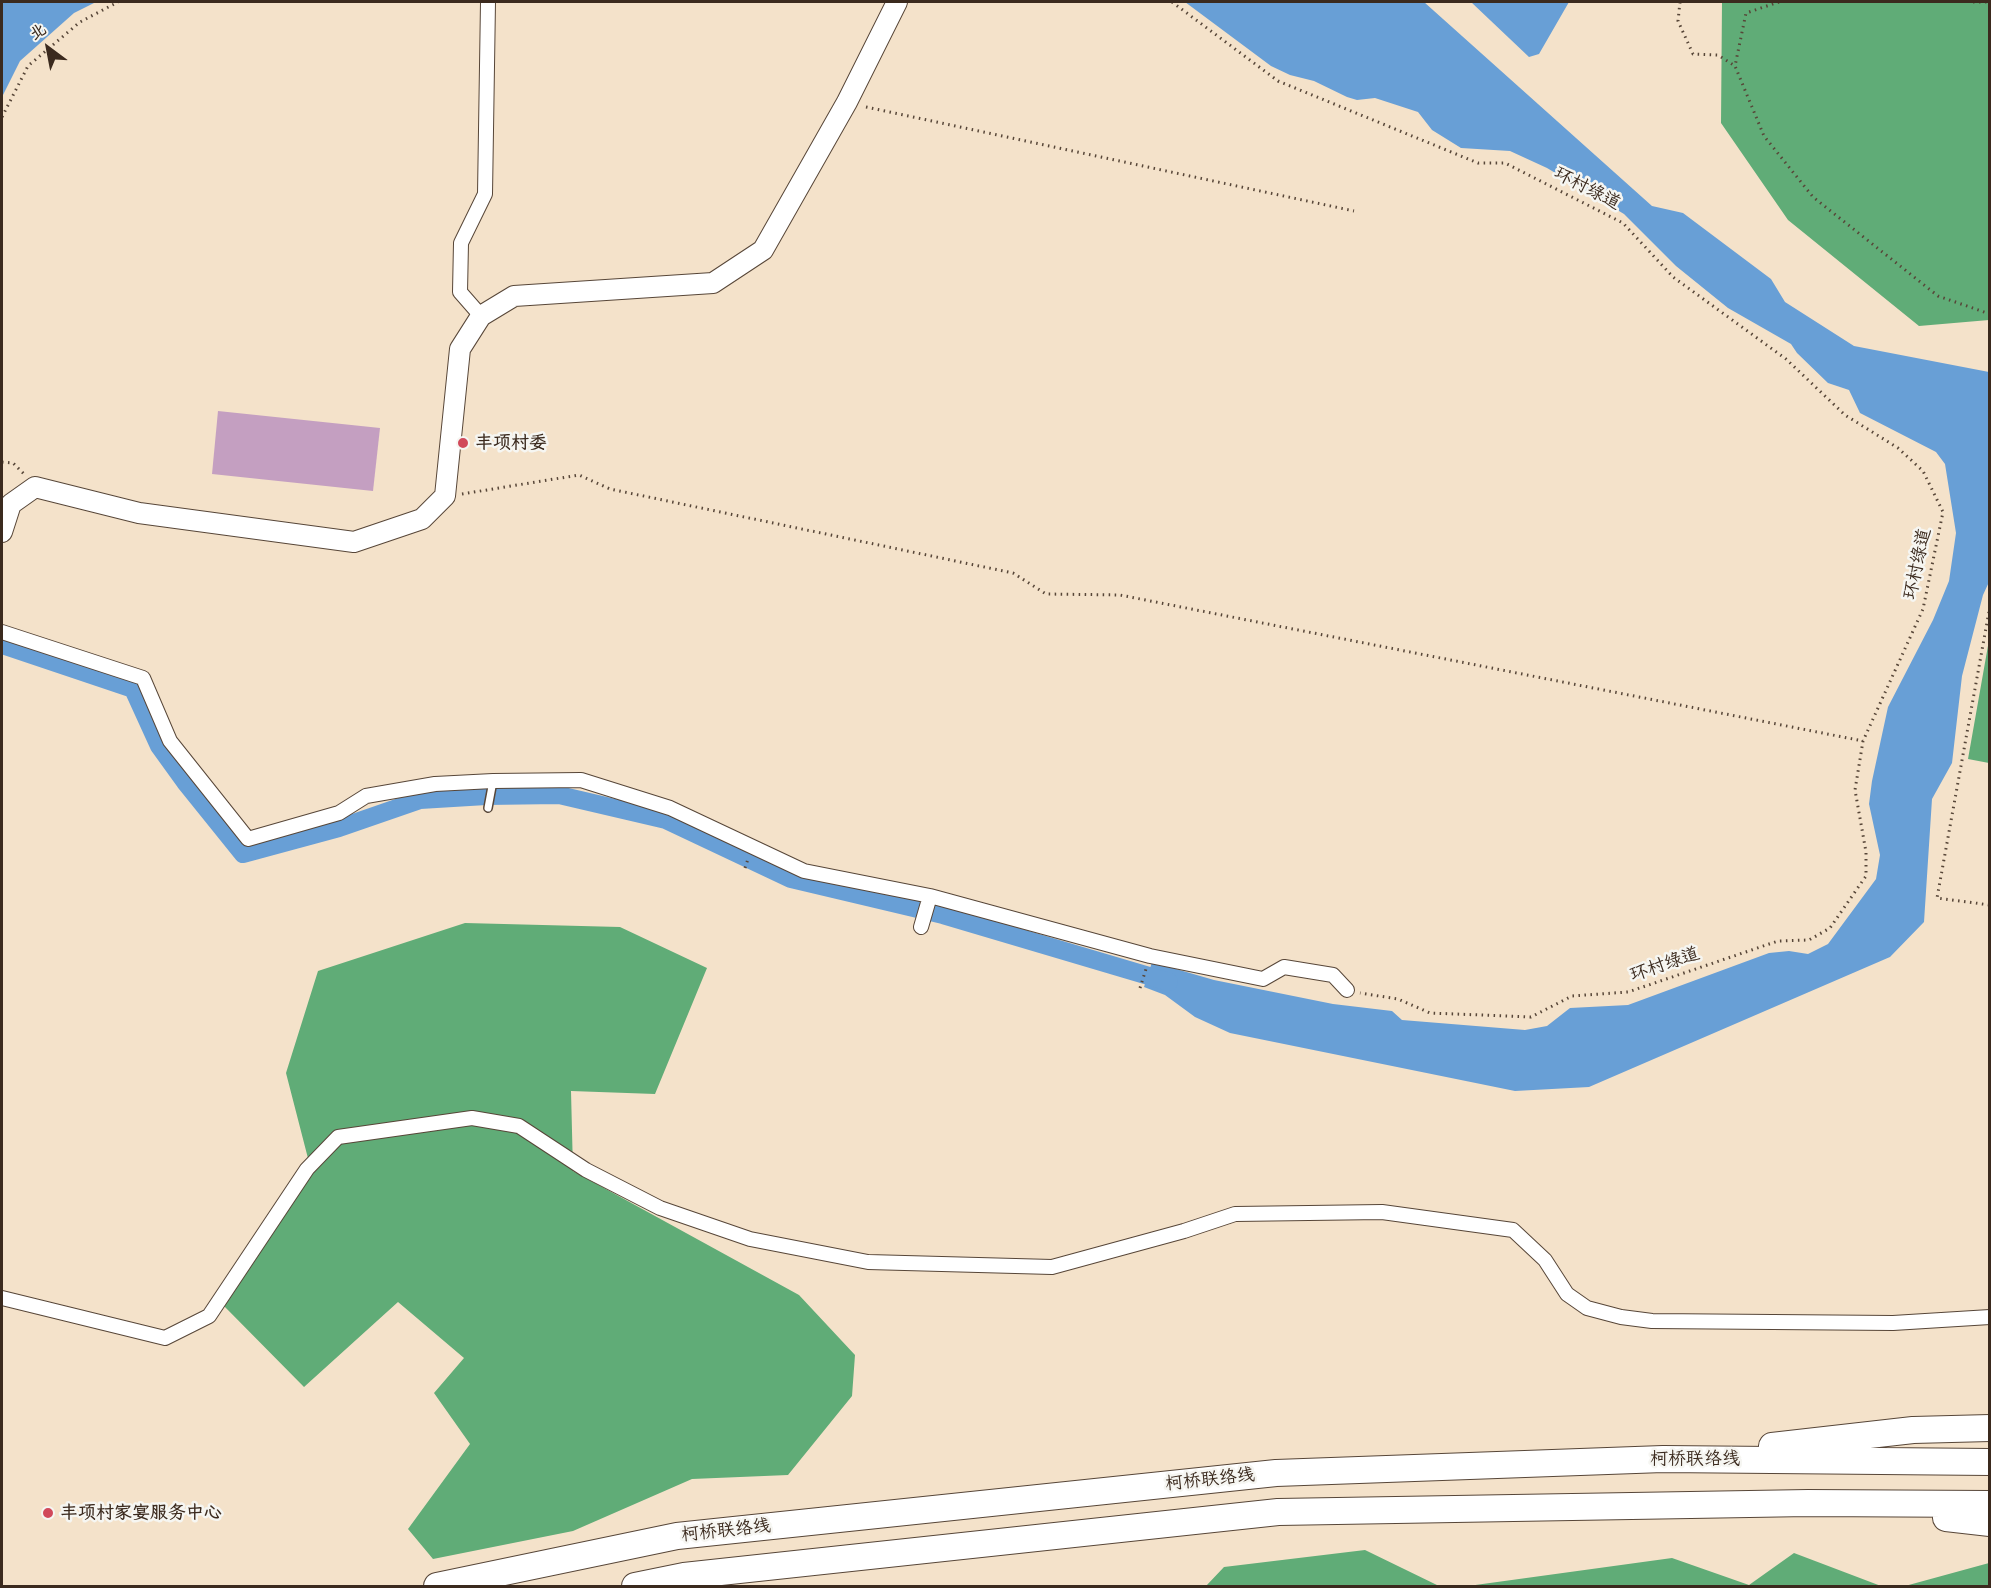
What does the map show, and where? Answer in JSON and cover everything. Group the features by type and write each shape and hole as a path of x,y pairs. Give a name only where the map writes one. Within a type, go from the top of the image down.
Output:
{"highway":[{"path":"1663,1459 1913,1430 1989,1428"},
{"name":"柯桥联络线","path":"437,1587 677,1536 1276,1473 1663,1459 1989,1462"},
{"path":"1808,1503 1989,1523"},
{"path":"635,1587 684,1576 1278,1512 1808,1503 1989,1504"}],"street":[{"path":"481,316 460,292 460,243 485,194 488,2"},
{"path":"2,532 10,504 35,487 139,513 354,542 422,519 445,496 460,349 481,316 514,296 713,283 763,250 846,102 897,2"},
{"path":"2,632 143,678 170,741 248,838 339,813 366,796 435,784 581,780 670,808 804,871 929,899 1150,956 1263,979 1284,967 1333,975 1347,990"},
{"path":"922,924 929,899"},
{"path":"2,1298 165,1338 209,1316 307,1169 338,1137 472,1118 519,1126 586,1170 660,1208 750,1239 868,1263 1052,1267 1184,1231 1235,1214 1382,1212 1513,1230 1545,1260 1567,1294 1587,1308 1621,1317 1652,1321 1893,1323 1989,1317"}],"lane":[{"path":"488,808 493,781"}],"path":[{"path":"2,117 28,66 80,22 118,2"},
{"name":"环村绿道","path":"1172,2 1278,81 1478,163 1505,164 1623,223 1673,277 1786,359 1845,415 1898,448 1923,471 1943,512 1923,609 1863,741 1855,790 1866,852 1866,876 1830,928 1809,940 1778,941 1628,992 1572,996 1531,1017 1430,1013 1398,999 1347,990"},
{"path":"1680,2 1678,21 1693,54 1718,55 1735,66"},
{"path":"1779,2 1746,13 1735,66 1764,136 1813,197 1938,296 1989,314"},
{"path":"1972,2 1989,2"},
{"path":"846,102 1354,212"},
{"path":"2,462 13,463 35,487"},
{"path":"445,496 579,475 610,489 1013,573 1046,594 1120,595 1863,741"},
{"path":"1989,606 1936,898 1989,905"}],"green space":[{"path":"1722,2 1989,2 1989,320 1919,326 1788,220 1721,123"},
{"path":"1989,640 1990,763 1968,759"},
{"path":"465,923 620,927 707,968 655,1094 571,1091 573,1171 799,1295 855,1355 852,1396 788,1475 692,1479 573,1531 433,1559 408,1529 470,1444 434,1393 464,1358 398,1302 304,1387 224,1306 311,1170 286,1073 318,971"},
{"path":"1365,1550 1439,1586 1206,1586 1224,1567"},
{"path":"1794,1553 1881,1586 1468,1586 1672,1558 1749,1585"},
{"path":"1989,1563 1989,1586 1905,1586"}],"water":[{"path":"2,2 96,2 74,13 20,61 2,97"},
{"path":"1185,2 1424,2 1652,206 1683,213 1771,279 1785,302 1854,346 1989,372 1989,582 1983,595 1962,676 1952,763 1932,799 1924,922 1890,957 1589,1087 1515,1091 1230,1033 1195,1017 1165,995 1144,987 1152,962 1214,980 1333,1004 1392,1011 1402,1020 1525,1030 1547,1026 1570,1008 1628,1005 1769,953 1789,951 1808,954 1828,944 1876,879 1880,855 1869,804 1888,707 1933,620 1949,581 1956,533 1945,464 1936,452 1860,413 1849,390 1828,383 1797,353 1791,344 1728,308 1676,266 1624,214 1547,168 1510,151 1461,148 1432,130 1418,112 1375,98 1357,100 1347,97 1314,81 1290,75 1271,66"},
{"path":"1471,2 1569,2 1539,54 1529,57"}],"building":[{"path":"218,411 380,428 373,491 212,474"}],"waterway":[{"path":"2,645 133,689 159,746 243,854 339,828 420,800 559,795 666,820 791,879 943,915 1169,982"}],"place":[{"name":"丰项村委","path":"463,443"},
{"name":"丰项村家宴服务中心","path":"48,1513"}]}
